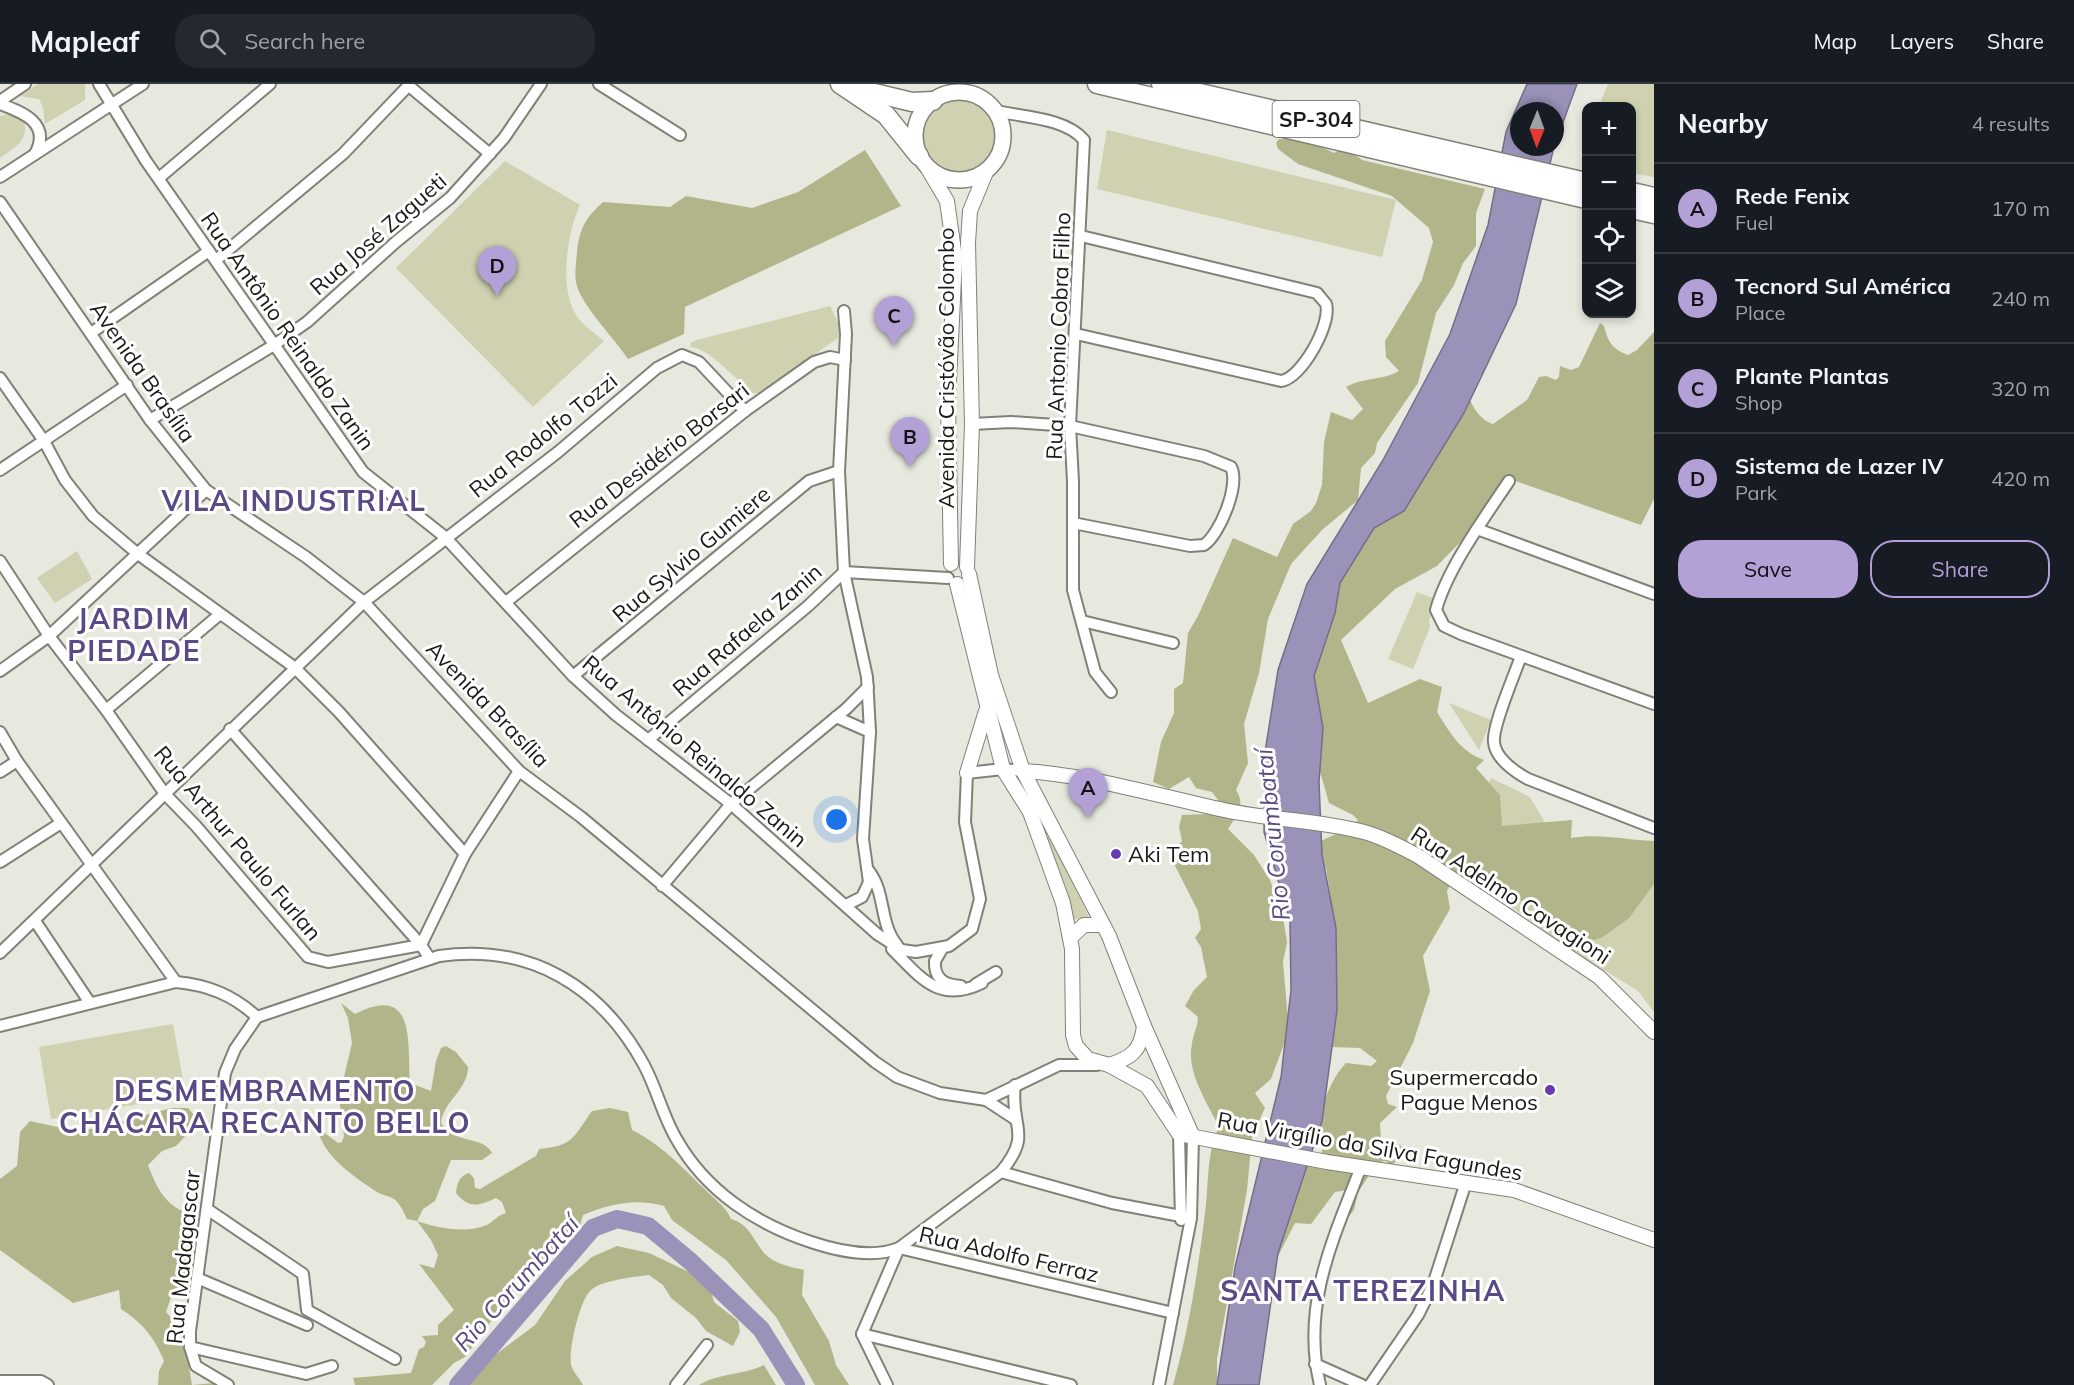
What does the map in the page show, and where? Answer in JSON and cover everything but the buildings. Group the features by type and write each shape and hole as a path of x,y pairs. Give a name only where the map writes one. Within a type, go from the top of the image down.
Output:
{"highway":[{"path":"841,84 897,99 938,94"},
{"path":"841,84 886,115 922,160"},
{"name":"SP-304","path":"1096,84 1469,163"},
{"name":"SP-304","path":"1161,84 1562,185 1582,196"},
{"name":"SP-304","path":"1562,185 1582,183"},
{"path":"1636,193 1654,197"},
{"path":"1636,210 1654,214"}],"main road":[{"path":"963,88 987,102 996,111 1004,132 1003,144 994,164 986,172 965,180 954,180 933,172 922,160 915,136 916,126 925,108 938,94 963,88"}],"street":[{"path":"25,84 0,102 32,118 39,131 35,154"},
{"name":"Rua Antônio Reinaldo Zanin","path":"99,84 159,178 363,472 445,537 573,676 648,740 731,804 846,905 932,986 949,992 958,992 982,983 996,972"},
{"path":"0,177 144,84"},
{"path":"159,178 270,84"},
{"name":"Rua José Zagueti","path":"150,420 274,345 307,322 450,198 490,154 541,84"},
{"path":"599,84 680,135"},
{"path":"91,333 212,255 343,154 409,85 490,154"},
{"name":"Rua Antonio Cobra Filho","path":"996,111 1057,124 1077,132 1084,140 1070,426 1074,590 1095,672 1111,692"},
{"name":"Avenida Cristóvão Colombo","path":"922,160 947,201 955,258 948,401 952,575 1002,769 1023,798 1059,889 1070,938 1074,975 1072,1035 1076,1046 1088,1059 1109,1065 1147,1086 1186,1135 1179,1215 1186,1234"},
{"name":"Avenida Cristóvão Colombo","path":"986,172 970,211 969,232 972,424 968,571 991,675 1023,771 1103,925 1186,1135 1191,1218 1186,1234 1159,1385"},
{"name":"Avenida Brasília","path":"0,202 150,420 206,490 306,557 364,602 519,771 581,817 662,886 791,989 875,1062 897,1077 940,1094 986,1100"},
{"path":"1076,334 1281,381 1289,380 1301,371 1316,343 1326,315 1326,304 1317,293 1081,236"},
{"path":"844,311 845,360 839,471 843,572 868,687 870,732 863,839 869,871 878,889 885,923 902,950 916,952 942,949 958,942 972,929 980,908 979,887 964,822 967,773 986,711"},
{"name":"Rua Rodolfo Tozzi","path":"0,952 35,921 230,729 364,602 445,537 558,452 669,360 682,355 699,362 745,411"},
{"name":"Rua Desidério Borsari","path":"506,602 745,411 814,362 830,357 845,360"},
{"path":"0,378 44,441 65,480 93,516 138,554 219,615 294,667 339,712 465,854"},
{"path":"0,470 127,385"},
{"path":"972,424 1011,422 1070,426 1204,456 1232,467 1235,478 1217,533 1210,541 1199,546 1073,523"},
{"name":"Rua Sylvio Gumiere","path":"573,676 809,481 839,471"},
{"path":"1509,481 1477,529 1444,590 1436,615 1448,629 1654,704"},
{"path":"0,671 49,636 206,490"},
{"path":"1477,529 1654,594"},
{"name":"Rua Arthur Paulo Furlan","path":"0,561 49,636 106,710 165,794 196,826 308,957 328,962 421,945"},
{"path":"843,572 952,575 964,582 968,571 962,562 952,575"},
{"name":"Rua Rafaela Zanin","path":"648,740 808,606 843,572"},
{"path":"106,710 219,615"},
{"path":"1082,621 1173,643"},
{"path":"1521,656 1494,742 1499,756 1528,779 1654,828"},
{"path":"662,886 731,804 836,717 868,687"},
{"path":"836,717 870,732"},
{"path":"0,1026 176,982 193,984 227,994 257,1017 430,959 421,945 230,729"},
{"path":"0,732 17,761 176,982"},
{"path":"0,772 17,761"},
{"path":"967,773 1002,769 1023,771"},
{"path":"421,945 465,854 519,771"},
{"name":"Rua Adelmo Cavagioni","path":"1023,771 1066,777 1226,811 1365,832 1418,856 1599,977 1654,1032"},
{"path":"1036,830 1036,795 1042,786 1066,777"},
{"path":"0,862 61,823"},
{"path":"846,905 859,899 865,892 869,871"},
{"path":"35,921 90,1003"},
{"path":"1070,938 1084,925 1103,925"},
{"name":"Rua Antônio Reinaldo Zanin","path":"877,934 902,950"},
{"path":"942,949 936,957 934,967 942,981 961,986 982,983"},
{"name":"Rua Adolfo Ferraz","path":"430,959 451,954 482,954 517,959 573,981 588,993 631,1042 645,1067 677,1140 716,1190 733,1205 792,1236 835,1250 885,1254 899,1248 1173,1313"},
{"name":"Rua Madagascar","path":"228,1385 199,1370 192,1358 190,1347 225,1074 235,1049 257,1017"},
{"path":"1015,1119 986,1100 1059,1065 1109,1065 1135,1054 1142,1041 1144,1026"},
{"path":"887,1385 862,1334 899,1248 1001,1172 1020,1141 1012,1102 1015,1085"},
{"name":"Rua Virgílio da Silva Fagundes","path":"1186,1135 1327,1162 1514,1190 1654,1240"},
{"path":"1320,1385 1315,1364 1313,1320 1321,1278 1361,1167"},
{"path":"1001,1172 1112,1203 1191,1218"},
{"path":"1370,1385 1418,1315 1433,1285 1466,1182"},
{"path":"207,1209 303,1274 307,1310 395,1359"},
{"path":"198,1278 307,1325"},
{"path":"862,1334 1071,1385"},
{"path":"676,1385 707,1345"},
{"path":"190,1347 306,1374 332,1366"},
{"path":"1315,1364 1362,1385"},
{"path":"0,1381 41,1381 48,1385"}],"green space":[{"path":"38,84 85,84 85,100 45,124 39,99 19,96"},
{"path":"1608,84 1654,84 1654,177 1636,174 1636,102 1601,102"},
{"path":"959,99 973,102 986,110 994,123 997,137 994,151 986,164 973,172 959,175 945,172 932,164 924,151 921,137 924,123 932,110 945,102"},
{"path":"12,114 24,122 24,134 19,143 0,158 0,116"},
{"path":"1107,130 1396,200 1382,257 1097,189"},
{"path":"1279,139 1306,139 1334,153 1345,151 1362,160 1485,189 1476,213 1476,246 1463,263 1454,285 1436,313 1418,383 1377,443 1375,453 1361,468 1358,500 1322,530 1291,564 1268,619 1259,673 1244,724 1248,763 1236,790 1240,806 1228,829 1254,855 1270,880 1283,917 1287,942 1283,962 1289,1031 1271,1079 1255,1093 1265,1108 1252,1137 1247,1190 1217,1359 1217,1385 1173,1385 1192,1300 1205,1213 1210,1158 1219,1127 1192,1065 1191,1055 1198,1017 1185,1006 1194,990 1207,977 1201,947 1195,938 1201,929 1198,911 1169,854 1182,841 1179,827 1182,815 1208,814 1218,800 1212,792 1196,788 1189,777 1169,789 1153,782 1161,742 1174,713 1174,689 1183,683 1188,633 1233,538 1277,557 1293,524 1311,511 1322,485 1324,442 1331,412 1352,420 1363,409 1346,387 1399,371 1386,357 1385,341 1422,280 1433,242 1429,228 1392,196 1298,164 1278,149 1276,143"},
{"path":"865,150 901,206 685,307 684,334 628,359 580,294 575,274 579,238 587,219 603,202 670,207 686,196 752,208 798,192"},
{"path":"505,161 580,205 569,245 566,276 568,290 576,315 585,326 604,341 533,407 396,268"},
{"path":"830,306 840,326 838,338 760,393 752,393 715,359 691,347 690,343 697,340"},
{"path":"1600,323 1604,326 1612,344 1628,355 1637,350 1654,332 1654,499 1641,525 1507,478 1469,533 1437,566 1395,589 1341,640 1368,703 1420,679 1442,687 1437,712 1462,747 1484,760 1476,768 1500,795 1502,826 1572,820 1571,838 1602,836 1654,841 1654,884 1629,918 1603,937 1594,940 1561,933 1542,911 1472,875 1463,875 1451,882 1447,891 1450,909 1423,956 1430,991 1413,1043 1386,1096 1388,1104 1397,1107 1380,1123 1381,1140 1402,1146 1405,1157 1390,1165 1386,1161 1378,1162 1358,1192 1354,1210 1345,1221 1347,1190 1335,1192 1311,1224 1295,1223 1258,1295 1300,1169 1321,1154 1325,1142 1317,1130 1331,1086 1346,1063 1371,1066 1377,1061 1360,1048 1331,1047 1335,925 1326,868 1307,847 1350,828 1358,820 1329,803 1313,747 1314,676 1321,606 1464,386 1471,403 1479,414 1493,424 1527,400 1539,377 1546,376 1556,380 1559,377 1560,366 1571,370 1579,367"},
{"path":"77,551 92,579 55,603 37,578"},
{"path":"1417,592 1435,599 1429,620 1430,627 1413,669 1388,659"},
{"path":"1449,703 1491,720 1479,750"},
{"path":"1491,778 1530,797 1555,839 1654,847 1654,1012 1638,991 1558,941 1450,862"},
{"path":"1046,837 1051,839 1089,917 1072,920 1057,865"},
{"path":"341,1003 355,1014 375,1006 389,1006 399,1011 405,1022 408,1036 410,1083 431,1091 436,1061 441,1048 446,1046 456,1052 468,1067 464,1082 446,1108 441,1123 453,1134 482,1144 492,1153 482,1160 451,1160 435,1201 423,1209 417,1221 407,1219 396,1201 377,1192 341,1165 332,1156 321,1138 318,1128 338,1143 342,1142 344,1136 339,1098 352,1043 348,1018"},
{"path":"173,1024 186,1096 51,1119 39,1047"},
{"path":"172,1108 188,1108 199,1121 176,1146 162,1151 148,1165 161,1193 184,1212 184,1235 192,1238 183,1282 187,1293 171,1297 166,1312 178,1325 177,1332 187,1354 192,1385 158,1385 159,1371 164,1361 147,1331 121,1309 119,1290 73,1303 0,1250 0,1179 17,1166 20,1132 30,1121 62,1128 93,1129"},
{"path":"610,1108 628,1112 632,1130 655,1144 676,1161 724,1207 731,1219 746,1228 768,1257 783,1265 804,1270 802,1295 829,1341 836,1365 849,1385 815,1385 776,1317 726,1260 672,1220 664,1206 633,1202 613,1205 583,1215 579,1229 511,1294 465,1357 454,1363 432,1385 355,1385 353,1378 411,1373 419,1349 424,1347 426,1342 422,1336 438,1335 438,1325 454,1310 419,1264 434,1268 438,1255 431,1240 417,1221 461,1230 487,1225 506,1213 502,1202 496,1198 479,1204 465,1202 456,1193 463,1176 469,1173 474,1178 475,1188 480,1189 536,1156 539,1149 566,1143 576,1134 592,1111"},
{"path":"617,1246 649,1253 708,1281 714,1302 738,1321 740,1332 733,1346 706,1331 696,1318 671,1298 663,1285 649,1275 635,1277 610,1281 591,1290 587,1295 571,1349 572,1368 583,1385 468,1385 495,1355 535,1325 565,1281 592,1257"},
{"path":"764,1365 776,1385 699,1385 715,1378"},
{"path":"214,1383 215,1385 192,1385"}],"water":[{"path":"1527,84 1577,84 1564,119 1564,102 1519,102"},
{"path":"1510,123 1510,156 1552,156 1516,304 1464,413 1404,511 1374,528 1340,583 1335,613 1314,676 1323,728 1319,782 1322,855 1336,928 1337,1010 1322,1121 1278,1253 1259,1385 1217,1385 1235,1267 1281,1077 1291,990 1290,921 1264,832 1265,752 1278,670 1307,584 1383,460 1450,334 1488,225 1506,132"}],"waterway":[{"name":"Rio Corumbataí","path":"458,1385 593,1228 617,1219 648,1226 691,1262 761,1329 796,1385"}],"place":[{"name":"Sistema de Lazer IV","path":"497,296"},
{"name":"Plante Plantas","path":"894,346"},
{"name":"Tecnord Sul América","path":"910,467"},
{"name":"Rede Fenix","path":"1088,818"},
{"name":"Aki Tem","path":"1116,854"},
{"name":"Supermercado Pague Menos","path":"1550,1090"}],"district":[{"name":"VILA INDUSTRIAL","path":"294,500"},
{"name":"JARDIM PIEDADE","path":"134,634"},
{"name":"DESMEMBRAMENTO CHÁCARA RECANTO BELLO","path":"265,1106"},
{"name":"SANTA TEREZINHA","path":"1363,1290"}]}
